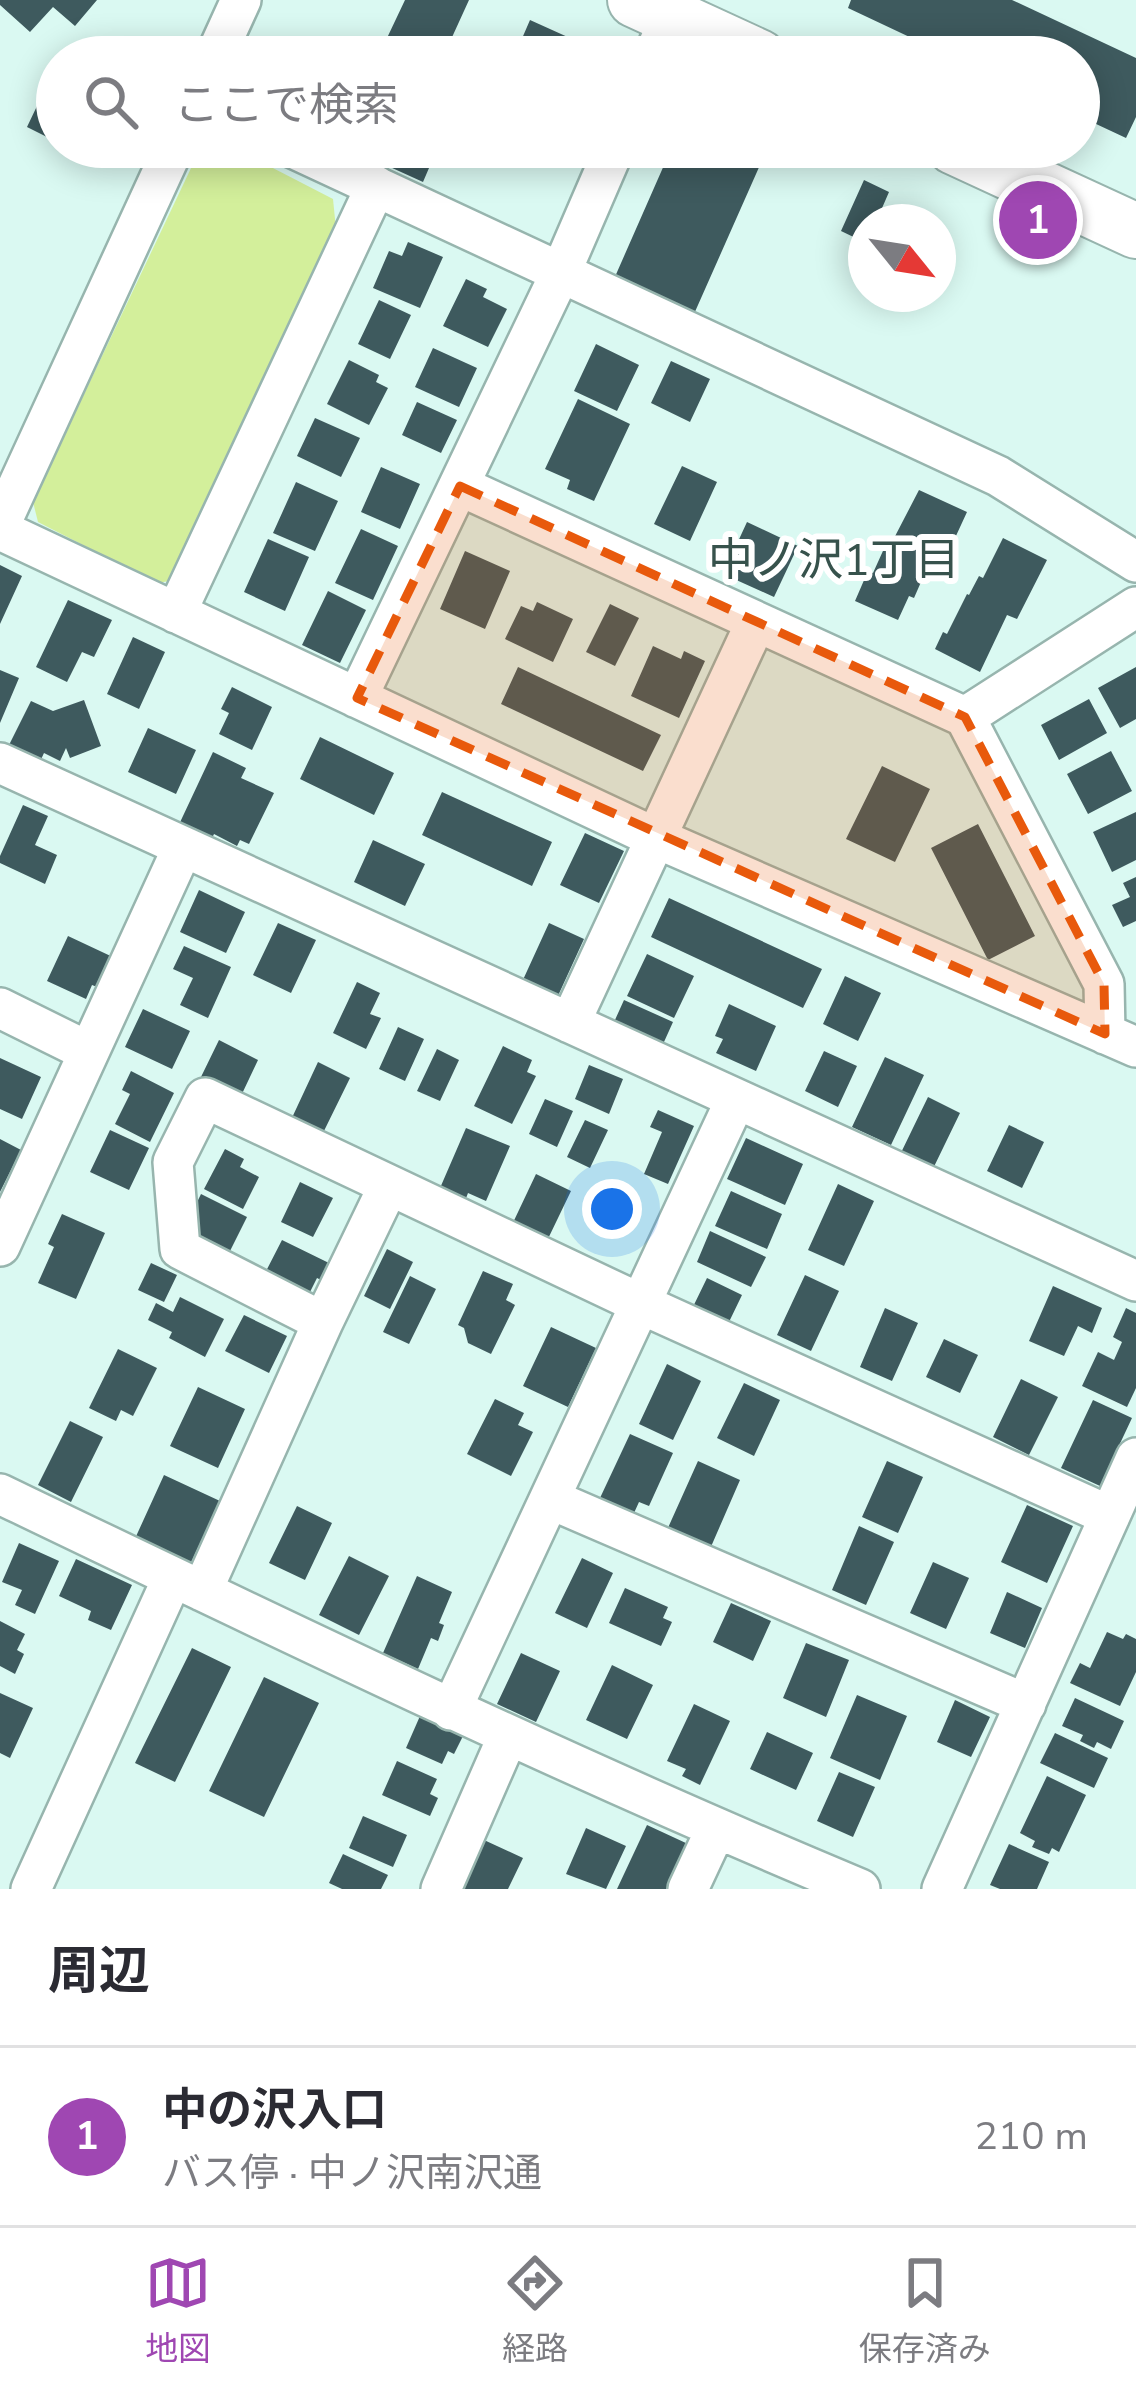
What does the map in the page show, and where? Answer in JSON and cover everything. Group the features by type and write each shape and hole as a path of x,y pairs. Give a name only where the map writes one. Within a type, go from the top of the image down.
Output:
{"street":[{"path":"225,36 242,0"},
{"path":"659,18 705,36"},
{"path":"164,168 0,527 656,838 1121,1041"},
{"path":"337,168 998,476 1136,562"},
{"path":"357,698 606,168"},
{"path":"1000,168 1136,231"},
{"path":"176,613 376,186"},
{"path":"460,486 965,717 1104,984 1121,1041"},
{"path":"965,717 1136,607"},
{"path":"570,1023 756,622"},
{"path":"0,763 1136,1280"},
{"path":"0,1244 184,847"},
{"path":"0,1008 89,1052"},
{"path":"322,1322 180,1250 173,1162 205,1098 640,1304 1125,1492 942,1889"},
{"path":"452,1710 736,1099"},
{"path":"31,1889 389,1185"},
{"path":"0,1494 508,1736 860,1889"},
{"path":"550,1499 1026,1704"},
{"path":"441,1889 508,1736"},
{"path":"688,1889 716,1829"}],"highlighted area":[{"path":"460,486 965,717 1104,984 1105,1034 357,698"}],"green space":[{"path":"191,168 273,168 333,199 336,229 176,580 157,583 38,522 33,502"}],"building":[{"path":"0,0 97,0 75,26 53,7 30,32"},
{"path":"405,0 469,0 453,36 388,36"},
{"path":"851,0 1012,0 1089,36 907,36 848,8"},
{"path":"530,20 565,36 523,36"},
{"path":"1100,41 1136,58 1136,117 1126,138 1100,126"},
{"path":"36,108 36,132 27,127"},
{"path":"392,168 429,168 423,182"},
{"path":"663,168 759,168 694,314 614,279"},
{"path":"864,180 889,192 884,204 853,204"},
{"path":"408,242 443,257 420,308 373,288 389,251 402,256"},
{"path":"466,279 487,289 483,297 507,309 488,347 443,326"},
{"path":"379,300 411,315 390,359 358,344"},
{"path":"596,344 639,365 617,411 574,391"},
{"path":"433,348 477,368 459,407 415,387"},
{"path":"349,360 379,375 376,382 388,388 369,425 327,404"},
{"path":"671,361 710,379 690,422 651,403"},
{"path":"578,399 630,424 594,501 567,489 570,480 545,469"},
{"path":"417,402 457,420 441,453 402,435"},
{"path":"315,418 360,438 341,477 297,456"},
{"path":"682,466 717,482 690,541 654,524"},
{"path":"381,467 420,484 400,529 361,512"},
{"path":"296,482 338,501 315,551 273,533"},
{"path":"919,490 967,512 955,538 951,536 943,545 933,568 928,566 898,620 855,601 868,571 873,573"},
{"path":"747,522 798,546 774,597 723,574"},
{"path":"361,529 398,546 373,600 335,583"},
{"path":"1003,538 1047,560 1017,619 1007,615 980,672 935,649 979,576 983,578"},
{"path":"268,539 309,557 285,611 244,592"},
{"path":"465,551 510,571 485,629 440,609"},
{"path":"0,565 22,576 0,624"},
{"path":"328,591 366,610 340,663 302,645"},
{"path":"68,600 112,620 94,657 82,652 67,682 36,667"},
{"path":"537,602 573,619 553,662 505,639 521,606 533,611"},
{"path":"610,604 639,618 615,666 586,652"},
{"path":"133,637 165,652 139,709 107,694"},
{"path":"653,646 681,659 684,651 705,661 679,718 631,696"},
{"path":"518,667 661,735 643,771 501,704"},
{"path":"1136,667 1136,719 1120,728 1098,688"},
{"path":"0,670 19,678 0,723"},
{"path":"232,687 272,707 252,750 219,734 229,713 221,709"},
{"path":"1089,699 1107,733 1059,760 1041,725"},
{"path":"84,700 101,746 70,758 66,748 60,761 44,753 37,768 5,753 31,701 53,711"},
{"path":"148,728 196,750 176,794 128,772"},
{"path":"320,737 394,773 374,815 300,779"},
{"path":"1111,751 1132,791 1088,814 1067,774"},
{"path":"213,752 246,768 241,778 274,793 249,844 240,840 237,846 214,834 207,849 175,833"},
{"path":"882,766 930,789 895,862 846,839"},
{"path":"442,792 552,842 532,886 422,835"},
{"path":"23,805 48,816 35,845 57,855 45,884 0,863"},
{"path":"1136,812 1136,860 1112,872 1093,832"},
{"path":"978,824 1035,936 988,960 931,848"},
{"path":"585,833 624,851 599,903 560,885"},
{"path":"373,840 425,864 405,906 354,882"},
{"path":"1136,877 1136,921 1123,927 1112,905 1130,897 1123,883"},
{"path":"199,890 245,912 226,953 180,932"},
{"path":"669,898 822,969 803,1008 651,937"},
{"path":"278,923 316,940 291,993 253,975"},
{"path":"549,923 584,939 557,998 522,982"},
{"path":"68,936 117,959 102,989 92,985 86,999 47,981"},
{"path":"184,946 231,967 208,1018 180,1005 193,978 173,969"},
{"path":"647,954 694,976 674,1018 627,996"},
{"path":"845,976 881,993 858,1041 823,1024"},
{"path":"357,982 380,993 370,1014 381,1018 366,1049 333,1033"},
{"path":"624,1000 673,1022 659,1053 610,1031"},
{"path":"729,1004 776,1026 756,1071 716,1053 723,1039 715,1036"},
{"path":"143,1009 190,1031 172,1069 125,1047"},
{"path":"398,1027 424,1039 405,1081 379,1069"},
{"path":"219,1040 258,1060 240,1098 200,1079"},
{"path":"503,1046 532,1060 527,1072 536,1076 512,1124 474,1106"},
{"path":"437,1049 459,1060 440,1101 417,1091"},
{"path":"824,1051 857,1066 838,1107 805,1091"},
{"path":"885,1057 924,1075 891,1145 852,1127"},
{"path":"0,1058 41,1077 22,1119 0,1109"},
{"path":"318,1062 350,1078 321,1137 290,1122"},
{"path":"589,1065 623,1079 609,1114 575,1099"},
{"path":"131,1071 174,1093 150,1142 115,1124 130,1094 122,1090"},
{"path":"928,1097 960,1113 928,1179 896,1163"},
{"path":"545,1099 573,1111 557,1147 529,1134"},
{"path":"658,1110 694,1126 668,1184 644,1174 662,1132 650,1127"},
{"path":"585,1120 608,1130 590,1168 567,1157"},
{"path":"1009,1125 1044,1142 1022,1188 987,1171"},
{"path":"466,1128 510,1146 486,1201 468,1193 463,1206 437,1195"},
{"path":"110,1130 149,1148 129,1190 90,1172"},
{"path":"746,1138 803,1164 785,1205 727,1179"},
{"path":"0,1139 21,1150 0,1192"},
{"path":"225,1149 244,1159 240,1167 259,1177 243,1209 204,1189"},
{"path":"536,1174 571,1191 545,1245 510,1229"},
{"path":"300,1182 333,1198 313,1237 281,1222"},
{"path":"838,1184 874,1201 844,1266 808,1250"},
{"path":"731,1191 782,1214 767,1249 715,1226"},
{"path":"201,1194 247,1217 227,1257 195,1241 188,1221"},
{"path":"62,1214 105,1233 76,1299 38,1283"},
{"path":"710,1231 766,1257 751,1287 697,1262"},
{"path":"282,1240 331,1264 307,1298 263,1277"},
{"path":"387,1249 413,1262 390,1309 364,1296"},
{"path":"151,1263 177,1275 164,1302 138,1290"},
{"path":"483,1271 513,1284 506,1300 515,1305 491,1354 468,1343 464,1328 458,1325"},
{"path":"805,1275 839,1291 811,1351 777,1335"},
{"path":"410,1276 436,1289 409,1344 383,1332"},
{"path":"707,1278 742,1295 728,1324 690,1313"},
{"path":"1053,1286 1102,1308 1092,1333 1078,1326 1064,1356 1029,1341"},
{"path":"180,1297 224,1319 205,1357 169,1338 172,1332 148,1320 156,1303 173,1312"},
{"path":"885,1308 918,1323 892,1381 860,1367"},
{"path":"1126,1308 1136,1313 1136,1388 1127,1407 1082,1386 1098,1352 1114,1360 1122,1342 1113,1337"},
{"path":"244,1315 287,1336 269,1373 225,1351"},
{"path":"551,1327 596,1348 568,1407 523,1386"},
{"path":"944,1339 978,1355 960,1393 926,1377"},
{"path":"118,1349 157,1368 133,1416 121,1410 116,1421 89,1408"},
{"path":"667,1364 701,1381 673,1440 639,1424"},
{"path":"1021,1379 1058,1397 1029,1455 993,1437"},
{"path":"744,1383 780,1400 754,1456 717,1438"},
{"path":"198,1387 245,1409 218,1468 170,1446"},
{"path":"495,1399 524,1413 518,1425 533,1432 511,1476 467,1454"},
{"path":"1093,1400 1132,1418 1100,1486 1061,1468"},
{"path":"70,1421 103,1437 71,1502 38,1485"},
{"path":"630,1434 673,1453 649,1506 639,1502 634,1513 600,1498"},
{"path":"698,1461 740,1480 710,1549 667,1530"},
{"path":"887,1461 923,1477 898,1533 862,1517"},
{"path":"164,1475 220,1501 188,1569 133,1543"},
{"path":"1027,1505 1073,1526 1047,1583 1001,1562"},
{"path":"297,1506 332,1523 305,1580 269,1563"},
{"path":"859,1526 894,1542 866,1605 832,1590"},
{"path":"19,1543 59,1561 35,1614 15,1605 22,1590 2,1582"},
{"path":"349,1556 389,1576 359,1635 319,1615"},
{"path":"582,1558 613,1573 587,1628 555,1613"},
{"path":"76,1559 132,1585 111,1630 88,1620 91,1611 59,1596"},
{"path":"933,1562 969,1578 946,1629 910,1613"},
{"path":"417,1576 452,1592 439,1623 444,1625 438,1641 431,1638 418,1669 383,1653"},
{"path":"625,1588 668,1607 663,1618 672,1622 661,1646 609,1623"},
{"path":"1007,1592 1042,1608 1025,1648 990,1633"},
{"path":"731,1603 771,1621 753,1661 713,1642"},
{"path":"0,1621 25,1634 17,1650 24,1654 15,1674 0,1666"},
{"path":"1107,1632 1136,1639 1136,1672 1120,1706 1070,1683 1080,1663 1090,1668"},
{"path":"806,1643 849,1660 826,1717 783,1698"},
{"path":"192,1648 231,1667 175,1782 135,1763"},
{"path":"521,1653 560,1671 536,1722 497,1704"},
{"path":"612,1665 653,1685 627,1739 586,1720"},
{"path":"264,1677 319,1703 264,1817 209,1791"},
{"path":"0,1693 33,1708 10,1758 0,1753"},
{"path":"857,1695 907,1716 880,1780 830,1758"},
{"path":"1075,1698 1124,1721 1111,1749 1097,1742 1094,1748 1080,1741 1083,1735 1062,1726"},
{"path":"955,1700 990,1717 971,1757 937,1742"},
{"path":"694,1704 730,1721 700,1785 682,1776 686,1769 667,1761"},
{"path":"420,1716 463,1736 454,1754 448,1751 442,1764 406,1748"},
{"path":"767,1732 813,1753 796,1790 750,1769"},
{"path":"1055,1733 1108,1758 1094,1788 1040,1763"},
{"path":"397,1761 437,1779 430,1794 438,1798 430,1816 382,1795"},
{"path":"839,1772 875,1787 853,1837 817,1821"},
{"path":"1047,1776 1086,1795 1059,1852 1052,1848 1049,1854 1032,1847 1035,1841 1020,1833"},
{"path":"363,1816 407,1835 393,1867 349,1848"},
{"path":"647,1825 688,1844 667,1889 617,1889"},
{"path":"586,1828 626,1846 606,1889 566,1874"},
{"path":"484,1840 523,1858 508,1889 461,1889"},
{"path":"1009,1844 1049,1862 1037,1889 990,1885"},
{"path":"343,1854 388,1875 381,1889 342,1889 329,1883"}],"place":[{"name":"中の沢入口","path":"1038,220"}],"district":[{"name":"中ノ沢1丁目","path":"834,559"}]}
